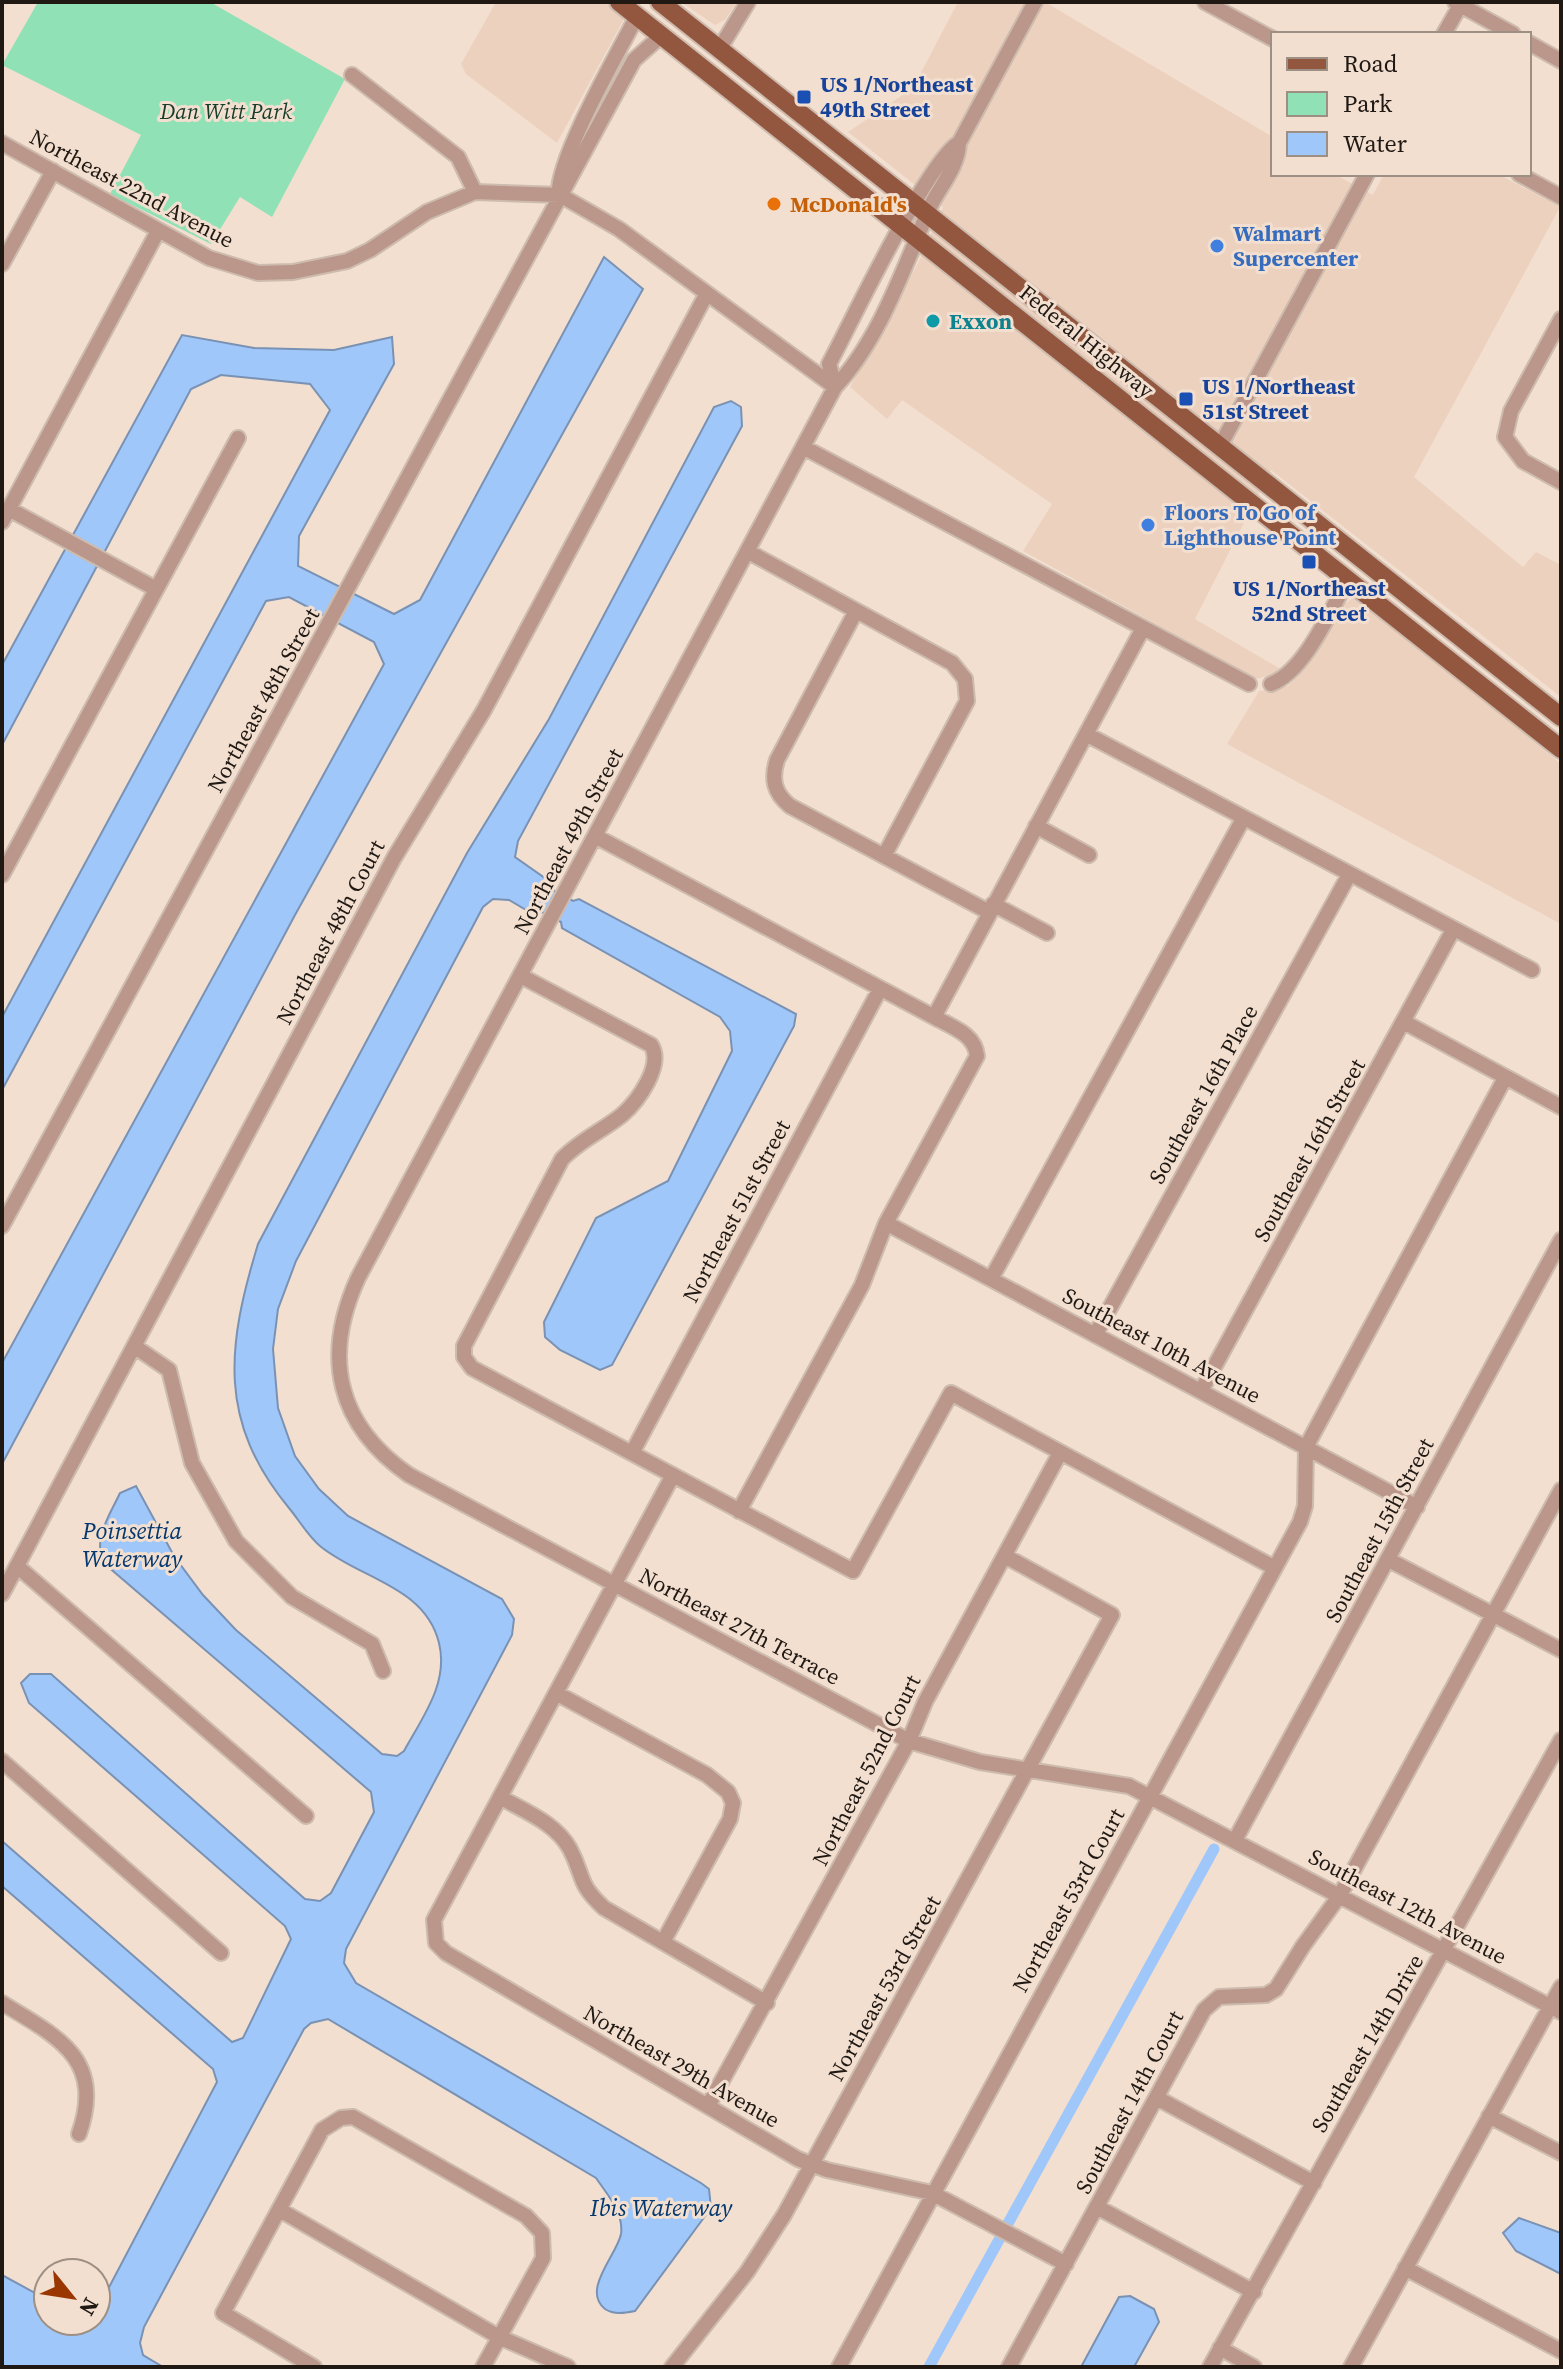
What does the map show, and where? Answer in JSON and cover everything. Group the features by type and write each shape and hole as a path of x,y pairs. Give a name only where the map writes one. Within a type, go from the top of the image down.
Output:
{"main road":[{"name":"Federal Highway","path":"619,2 903,224 1561,749"},
{"name":"Federal Highway","path":"660,2 1561,717"},
{"path":"669,40 700,51 720,48"},
{"path":"1165,434 1205,446 1220,446"},
{"path":"1246,498 1253,492 1267,492 1286,498"},
{"path":"1348,579 1378,580 1399,587"},
{"path":"1499,700 1526,708 1545,704"},
{"path":"1540,732 1561,730"}],"street":[{"path":"720,48 748,2"},
{"name":"Northeast 49th Street","path":"835,387 829,364 903,224 922,207 958,156 959,143 1035,2"},
{"path":"1205,2 1271,38"},
{"path":"1445,32 1459,3 1510,32"},
{"name":"Northeast 48th Street","path":"560,195 558,182 579,126 637,16"},
{"name":"Northeast 48th Street","path":"2,1226 634,60 669,40"},
{"path":"1531,44 1561,61"},
{"path":"352,75 458,157 475,192"},
{"name":"Northeast 22nd Avenue","path":"2,143 209,258 258,273 293,272 347,261 370,250 427,212 475,192 560,195"},
{"path":"2,264 53,171"},
{"path":"1220,446 1366,176"},
{"path":"1523,176 1561,197"},
{"path":"560,195 619,229 835,387"},
{"name":"Northeast 49th Street","path":"343,1317 358,1278 835,387 850,371 878,322 918,236 922,207"},
{"path":"156,589 67,540 6,516 158,231"},
{"name":"Northeast 48th Court","path":"2,1594 394,858 484,710 706,295"},
{"path":"1561,319 1556,338 1511,411 1505,437 1523,461 1561,482"},
{"path":"2,875 238,438"},
{"path":"803,447 1142,630 1249,684"},
{"path":"747,551 952,663 965,679 967,701 884,856"},
{"path":"1271,684 1283,680 1300,662 1348,579"},
{"path":"856,611 777,760 773,774 775,786 790,806 884,856 1047,933"},
{"path":"934,1017 1142,630"},
{"path":"1086,734 1532,970"},
{"path":"991,1279 1243,819"},
{"path":"1036,826 1089,855"},
{"path":"595,836 934,1017 968,1036 976,1045 977,1056 886,1223 871,1264 739,1511"},
{"name":"Southeast 16th Place","path":"1095,1335 1349,875"},
{"name":"Southeast 16th Street","path":"1201,1391 1453,930"},
{"path":"521,976 651,1045 656,1053 656,1063 621,1116 580,1140 562,1159 464,1346 464,1357 472,1368 853,1571 951,1393 1275,1568"},
{"name":"Northeast 51st Street","path":"632,1453 880,989"},
{"path":"1404,1022 1561,1107"},
{"path":"1306,1447 1505,1078"},
{"name":"Southeast 10th Avenue","path":"886,1223 1417,1507"},
{"name":"Southeast 15th Street","path":"1235,1840 1561,1240"},
{"name":"Northeast 27th Terrace","path":"343,1317 338,1343 345,1396 368,1439 388,1460 409,1475 909,1741 980,1762 1104,1779 1151,1796 1235,1840"},
{"path":"134,1346 169,1370 192,1463 236,1541 292,1597 372,1644 383,1671"},
{"name":"Northeast 53rd Court","path":"839,2367 1303,1514 1306,1447"},
{"name":"Northeast 52nd Court","path":"708,2106 909,1741 925,1702 1060,1453"},
{"path":"673,1475 500,1797 559,1834 570,1850 584,1890 604,1908 767,2003"},
{"name":"Southeast 14th Court","path":"1009,2367 1211,2002 1231,1994 1266,1995 1276,1989 1340,1895 1561,1490"},
{"name":"Northeast 53rd Street","path":"672,2367 747,2272 812,2166 1112,1615 1005,1556"},
{"path":"1389,1560 1561,1650"},
{"path":"17,1566 306,1816"},
{"path":"556,1693 707,1775 728,1792 733,1803 730,1819 663,1942"},
{"name":"Southeast 14th Drive","path":"1210,2367 1561,1740"},
{"path":"2,1761 221,1953"},
{"name":"Northeast 29th Avenue","path":"500,1797 434,1920 432,1932 436,1943 446,1953 812,2166 932,2193 1066,2264"},
{"name":"Southeast 12th Avenue","path":"1235,1840 1556,2009"},
{"path":"1351,2367 1489,2116 1556,2009 1561,1987"},
{"path":"2,2003 65,2043 80,2064 87,2091 79,2134"},
{"path":"1157,2098 1314,2183"},
{"path":"1489,2116 1561,2153"},
{"path":"314,2367 223,2313 322,2130 341,2118 366,2122 526,2216 542,2233 543,2258 483,2367"},
{"path":"1097,2207 1254,2292"},
{"path":"280,2210 499,2337 568,2367"},
{"path":"1405,2268 1561,2351"},
{"path":"1220,2348 1254,2367"}],"shaded area":[{"path":"496,2 633,2 557,143 466,74 461,64"},
{"path":"681,2 737,2 725,20 715,25"},
{"path":"958,2 1045,2 1271,136 1271,176 1338,176 1373,195 1383,176 1502,176 1560,207 1414,477 1523,567 1536,552 1561,565 1561,697 1271,470 1195,619 1284,671 1256,679 1023,551 1052,504 902,400 887,419 850,387 918,263 943,207 848,132 913,88"},
{"path":"1353,598 1366,603 1561,764 1561,924 1227,744 1259,691 1288,686 1298,676 1340,607"}],"green space":[{"name":"Dan Witt Park","path":"38,2 210,2 345,79 272,217 240,197 211,244 110,194 141,135 2,65"}],"water":[{"path":"604,257 643,289 295,915 2,1464 2,1363 384,664 374,642 289,597 266,601 2,1090 2,1017 330,410 310,384 221,375 191,389 2,745 2,665 182,335 254,348 334,350 392,337 394,364 299,536 298,566 394,614 420,600"},
{"path":"731,401 741,407 742,426 518,841 515,857 549,881 553,890 573,901 579,899 796,1014 794,1026 612,1365 600,1370 560,1350 545,1337 544,1322 596,1218 668,1181 732,1051 730,1031 720,1017 562,928 561,922 542,912 533,914 509,900 493,899 483,907 296,1261 278,1309 273,1349 278,1408 295,1456 319,1489 348,1516 502,1599 514,1619 512,1635 346,1949 344,1963 356,1983 701,2183 709,2189 711,2208 635,2311 608,2311 599,2301 598,2282 618,2242 621,2226 614,2204 596,2178 328,2019 311,2023 304,2029 144,2327 140,2343 143,2355 163,2367 2,2367 2,2275 32,2291 32,2337 112,2337 112,2282 217,2082 213,2069 2,1886 2,1841 232,2042 243,2038 291,1939 285,1926 29,1703 21,1683 30,1674 51,1674 305,1899 320,1901 331,1893 374,1812 371,1792 106,1565 100,1547 103,1529 120,1493 136,1486 174,1556 203,1595 236,1630 382,1754 397,1756 404,1751 426,1713 437,1686 441,1658 439,1643 432,1624 406,1596 336,1557 316,1542 266,1476 249,1444 239,1413 235,1382 235,1349 247,1281 258,1244 467,853 549,719 714,407"},
{"path":"1519,2218 1561,2233 1561,2274 1516,2251 1503,2233"},
{"path":"1130,2296 1154,2309 1159,2322 1134,2367 1081,2367 1119,2297"}],"waterway":[{"path":"929,2367 1214,1849"}],"place":[{"name":"US 1/Northeast 49th Street","path":"804,97"},
{"name":"McDonald's","path":"774,204"},
{"name":"Walmart Supercenter","path":"1217,246"},
{"name":"Exxon","path":"933,321"},
{"name":"US 1/Northeast 51st Street","path":"1186,399"},
{"name":"Floors To Go of Lighthouse Point","path":"1148,525"},
{"name":"US 1/Northeast 52nd Street","path":"1309,562"}],"water label":[{"name":"Poinsettia Waterway","path":"132,1545"},
{"name":"Ibis Waterway","path":"661,2208"}]}
